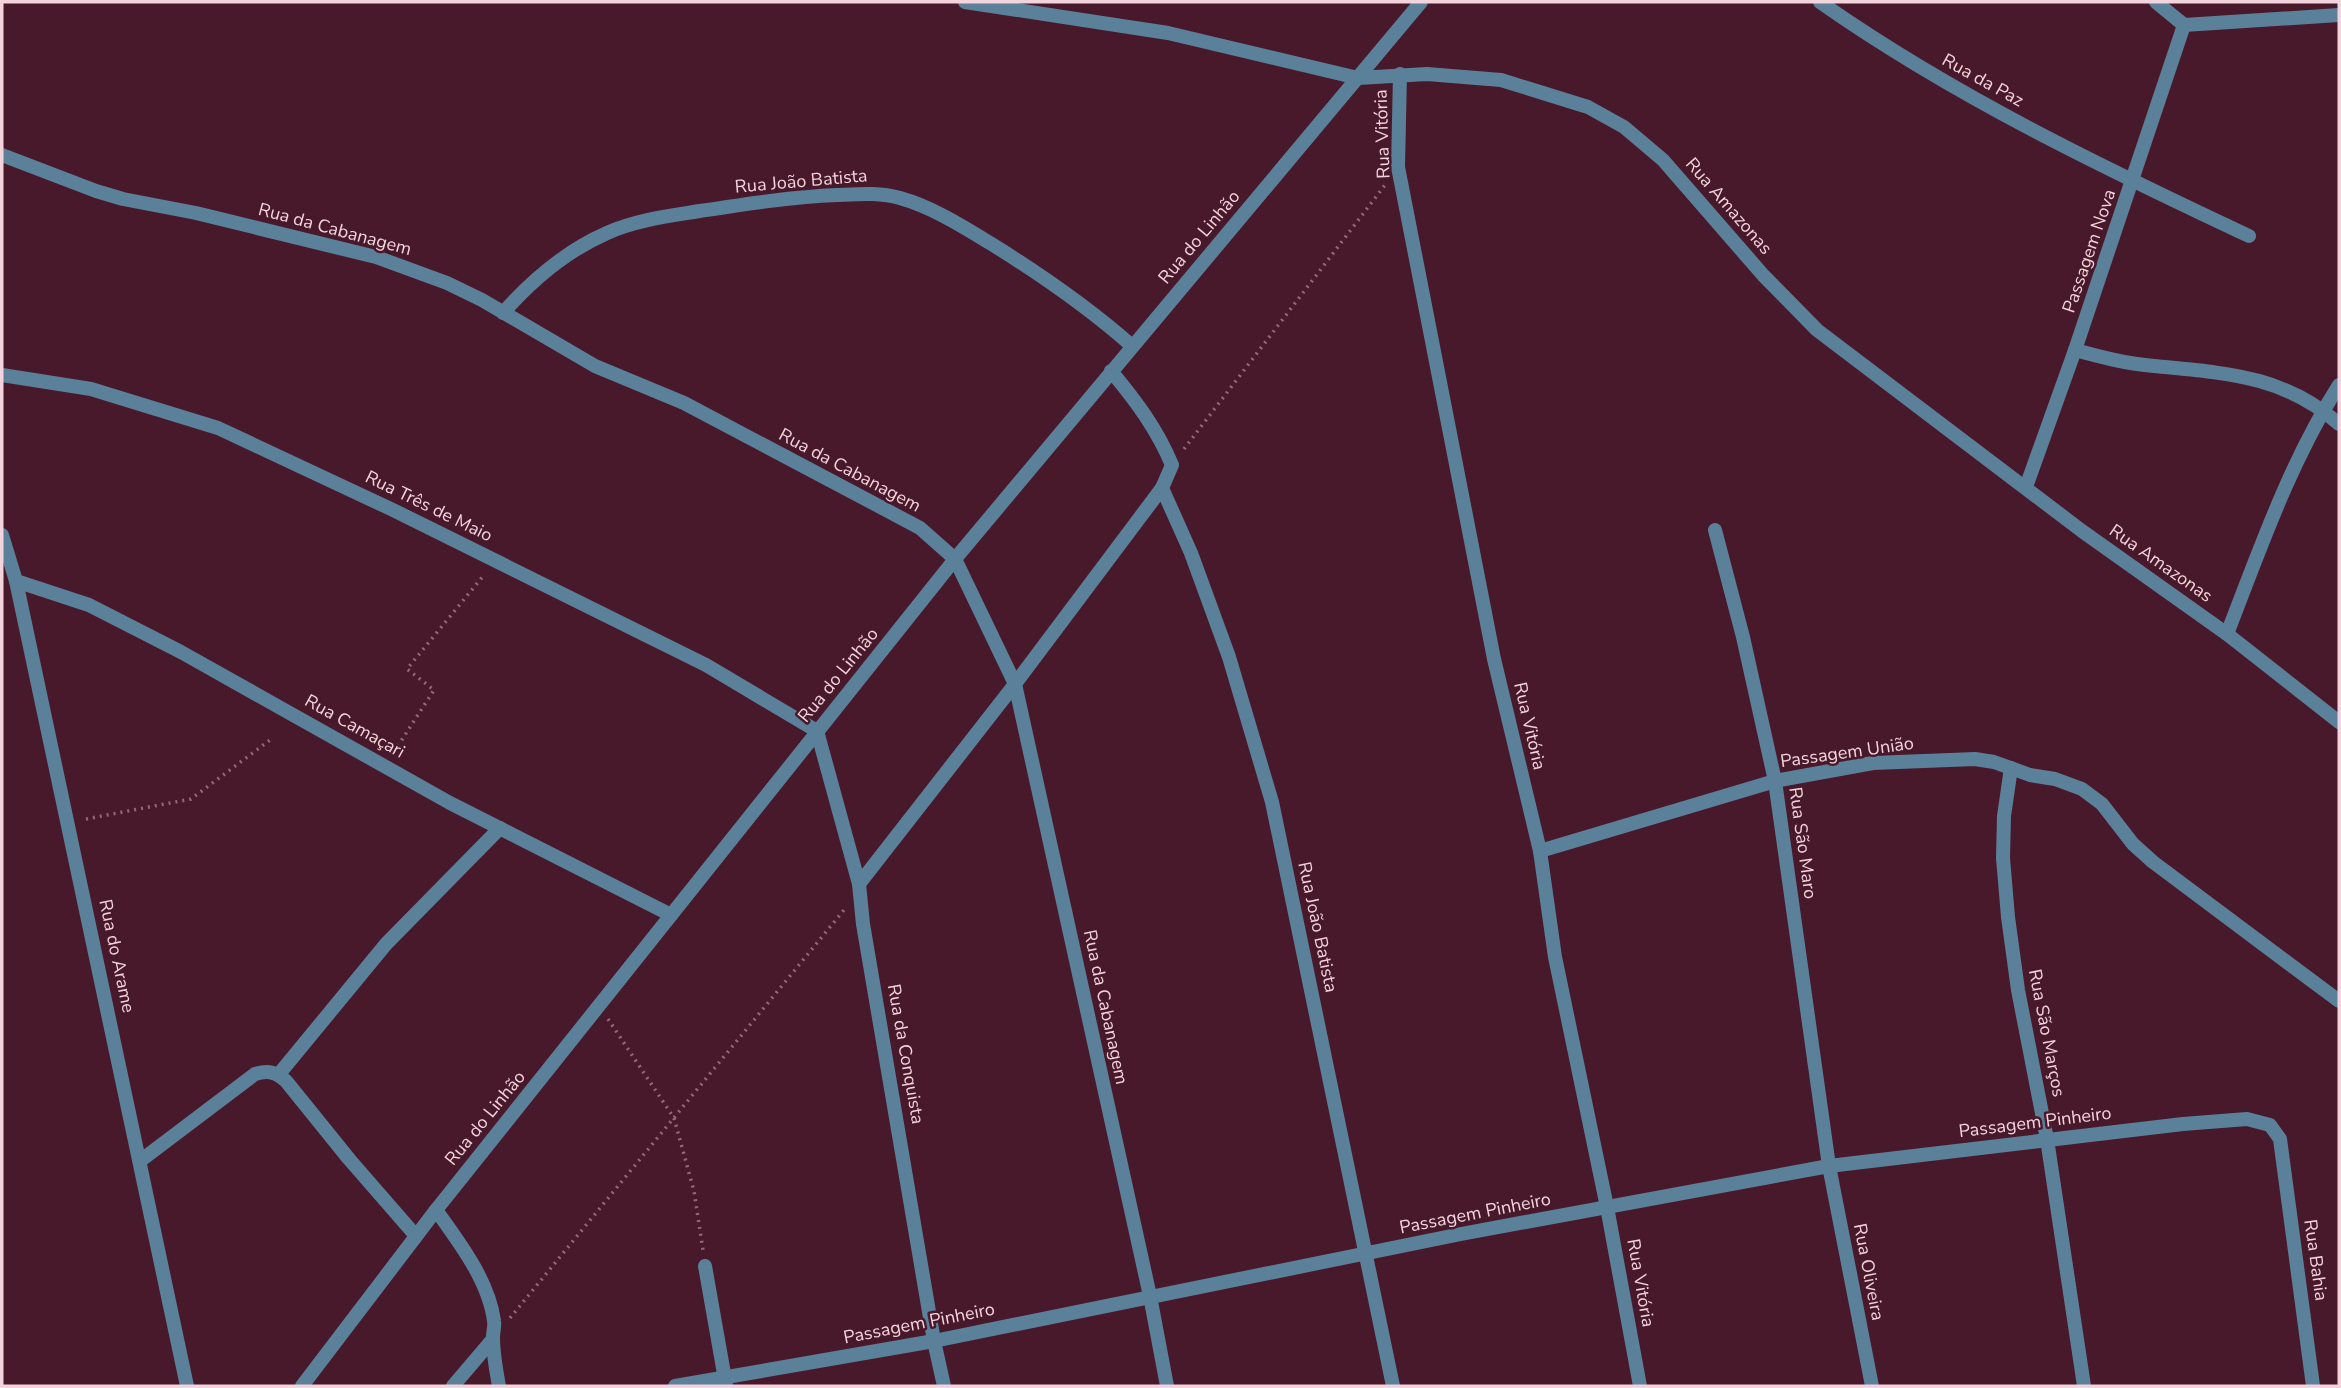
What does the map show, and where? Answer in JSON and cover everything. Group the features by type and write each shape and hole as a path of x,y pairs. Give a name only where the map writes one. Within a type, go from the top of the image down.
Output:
{"street":[{"name":"Rua Amazonas","path":"965,2 1168,33 1358,78 1427,74 1501,80 1588,107 1624,127 1663,160 1763,275 1816,330 2082,531 2227,634 2339,722"},
{"name":"Rua do Linhão","path":"302,1386 436,1210 956,559 1421,2"},
{"name":"Rua da Paz","path":"1820,2 1953,88 2132,181 2249,236"},
{"path":"2156,2 2184,24 2339,15"},
{"name":"Passagem Nova","path":"2026,487 2075,351 2184,24"},
{"name":"Rua Vitória","path":"1400,74 1398,167 1494,659 1540,851 1555,957 1607,1206 1640,1386"},
{"name":"Rua da Cabanagem","path":"2,155 123,199 196,213 376,257 447,283 482,300 596,366 684,403 920,528 956,559 1015,684 1150,1296 1167,1386"},
{"name":"Rua João Batista","path":"503,313 562,257 610,231 655,218 782,198 873,193 899,197 927,207 970,231 1039,273 1104,321 1132,346"},
{"path":"2075,351 2152,366 2233,374 2278,386 2323,410 2339,424"},
{"path":"859,884 1015,684 1161,488 1172,465 1162,440 1141,406 1111,371"},
{"name":"Rua Três de Maio","path":"2,375 91,388 218,428 391,509 706,665 817,731"},
{"path":"2227,634 2287,479 2339,385"},
{"name":"Rua João Batista","path":"1161,488 1191,553 1224,644 1272,802 1393,1386"},
{"name":"Rua São Maro","path":"1715,530 1743,637 1775,781 1829,1166"},
{"name":"Rua do Arame","path":"2,535 16,581 187,1386"},
{"name":"Rua Camaçari","path":"16,581 89,605 181,652 500,828 671,915"},
{"name":"Rua da Conquista","path":"817,731 859,884 863,924 944,1386"},
{"name":"Passagem União","path":"1540,851 1775,781 1832,769 1914,760 1975,759 1994,762 2081,789 2102,804 2133,844 2153,862 2339,1001"},
{"name":"Rua São Marços","path":"2011,768 2004,817 2003,858 2008,916 2018,990 2047,1139 2084,1386"},
{"path":"279,1074 386,944 500,828"},
{"path":"140,1161 255,1074 267,1071 279,1074 416,1236"},
{"name":"Passagem Pinheiro","path":"675,1386 725,1382 1607,1206 1829,1166 2047,1139 2246,1119 2270,1125 2280,1139"},
{"name":"Rua Bahia","path":"2280,1139 2314,1386"},
{"name":"Rua Oliveira","path":"1829,1166 1872,1386"},
{"path":"436,1210 460,1243 481,1282 495,1322 493,1339 499,1386"},
{"path":"705,1266 725,1382"},
{"path":"453,1386 493,1339"}],"path":[{"path":"1172,465 1398,167"},
{"path":"385,766 434,690 407,669 496,561"},
{"path":"86,819 191,799 270,740"},
{"path":"493,1339 823,938 859,884"},
{"path":"599,1006 674,1118 694,1191 705,1266"}]}
